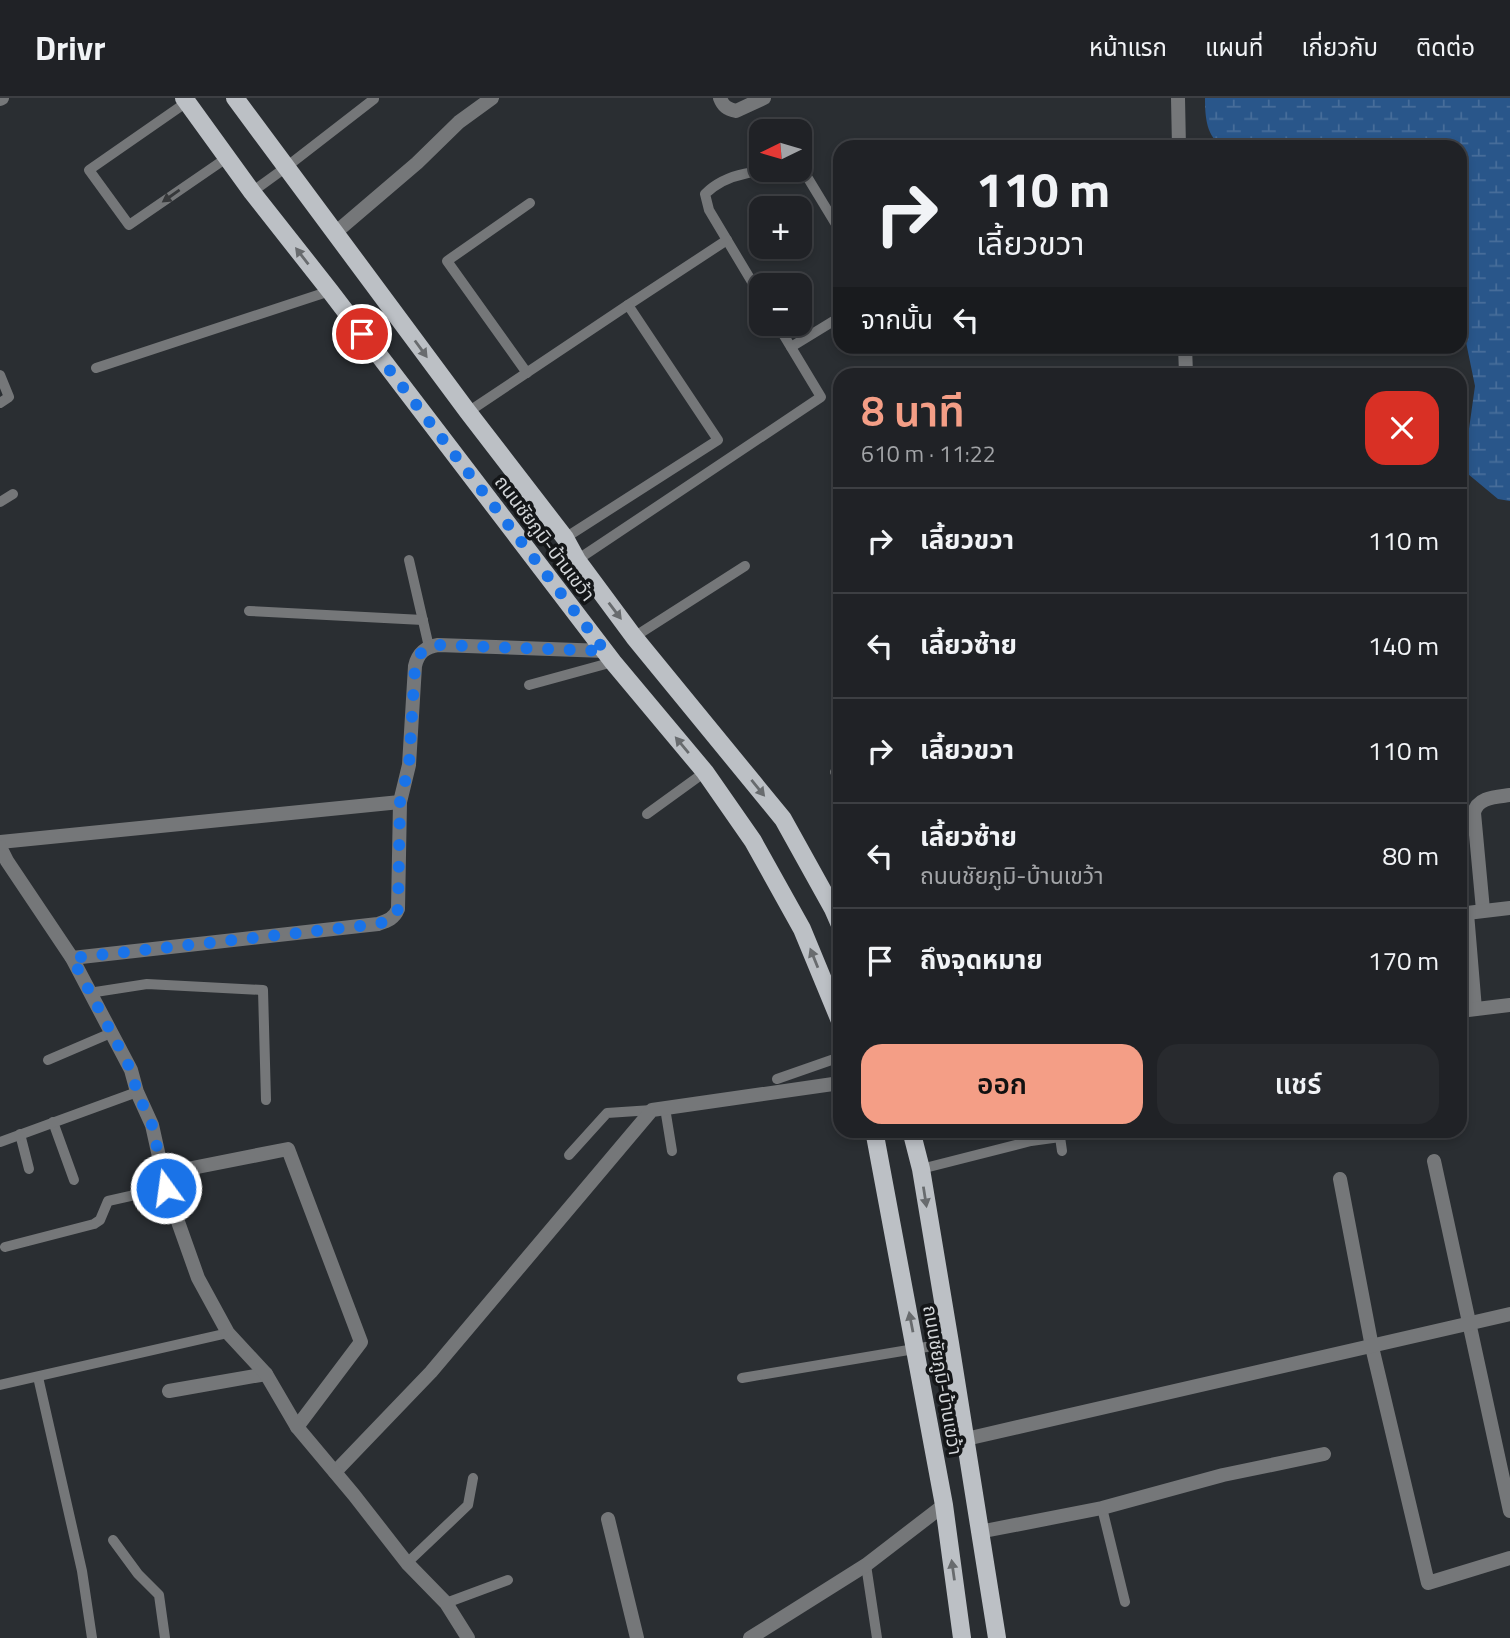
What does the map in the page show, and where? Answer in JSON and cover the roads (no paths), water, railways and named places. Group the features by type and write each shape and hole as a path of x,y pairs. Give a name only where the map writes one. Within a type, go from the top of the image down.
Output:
{"main road":[{"name":"ถนนชัยภูมิ-บ้านเขว้า","path":"235,98 565,538 577,560 634,637 783,819 833,904"},
{"name":"ถนนชัยภูมิ-บ้านเขว้า","path":"186,100 252,192 609,657 705,772 753,841 802,929 833,1004"},
{"name":"ถนนชัยภูมิ-บ้านเขว้า","path":"876,1138 944,1506 962,1638"},
{"name":"ถนนชัยภูมิ-บ้านเขว้า","path":"913,1138 921,1169 997,1638"}],"street":[{"path":"335,233 417,163 459,121 492,98"},
{"path":"720,98 728,109 736,111 764,98"},
{"path":"1178,98 1179,140"},
{"path":"72,958 378,924 390,919 396,915 398,909 400,802 409,765 417,657 429,646 438,645 609,657"},
{"path":"1483,910 1474,813 1476,805 1482,800 1510,795"},
{"path":"400,802 0,845 8,862 72,958 131,1070 137,1092 152,1125 164,1181 198,1278 229,1334 266,1374 297,1427 407,1563 446,1603 468,1638"},
{"path":"1475,1009 1467,913 1510,908"},
{"path":"1467,1010 1510,1004"},
{"path":"335,1472 431,1372 659,1109 833,1084"},
{"path":"164,1181 288,1149 361,1342 297,1427"},
{"path":"1434,1161 1510,1511"},
{"path":"1340,1179 1372,1347 1428,1583 1510,1558"},
{"path":"966,1439 1510,1314"},
{"path":"169,1391 266,1374"},
{"path":"979,1532 1102,1508 1223,1475 1324,1454"},
{"path":"750,1638 866,1564 944,1506"},
{"path":"608,1518 637,1638"},
{"path":"778,1621 781,1638"}],"lane":[{"path":"252,192 374,99"},
{"path":"186,100 89,170 129,225 228,157"},
{"path":"749,277 709,210 705,194 714,184 745,173 803,170 833,219"},
{"path":"527,373 447,261 530,203"},
{"path":"468,412 727,240"},
{"path":"96,368 330,291"},
{"path":"565,538 718,440 628,305"},
{"path":"791,347 833,321"},
{"path":"577,560 821,397 784,336"},
{"path":"0,375 9,397 0,403"},
{"path":"0,502 13,494"},
{"path":"409,560 429,646"},
{"path":"634,637 745,566"},
{"path":"249,611 423,620"},
{"path":"529,685 609,657"},
{"path":"647,814 705,772"},
{"path":"89,993 147,984 263,990 266,1100"},
{"path":"48,1060 111,1033"},
{"path":"777,1079 833,1059"},
{"path":"0,1142 137,1092"},
{"path":"569,1155 607,1113 659,1109 672,1151"},
{"path":"53,1122 74,1180"},
{"path":"20,1134 29,1169"},
{"path":"921,1169 1053,1138"},
{"path":"1060,1138 1062,1151"},
{"path":"5,1247 94,1224 100,1220 108,1201 164,1181"},
{"path":"0,1385 229,1334"},
{"path":"742,1378 950,1343"},
{"path":"38,1377 82,1571 92,1638"},
{"path":"407,1563 468,1505 473,1478"},
{"path":"1102,1508 1125,1602"},
{"path":"114,1540 138,1574 159,1595 165,1638"},
{"path":"866,1564 877,1638"},
{"path":"446,1603 508,1580"}]}
